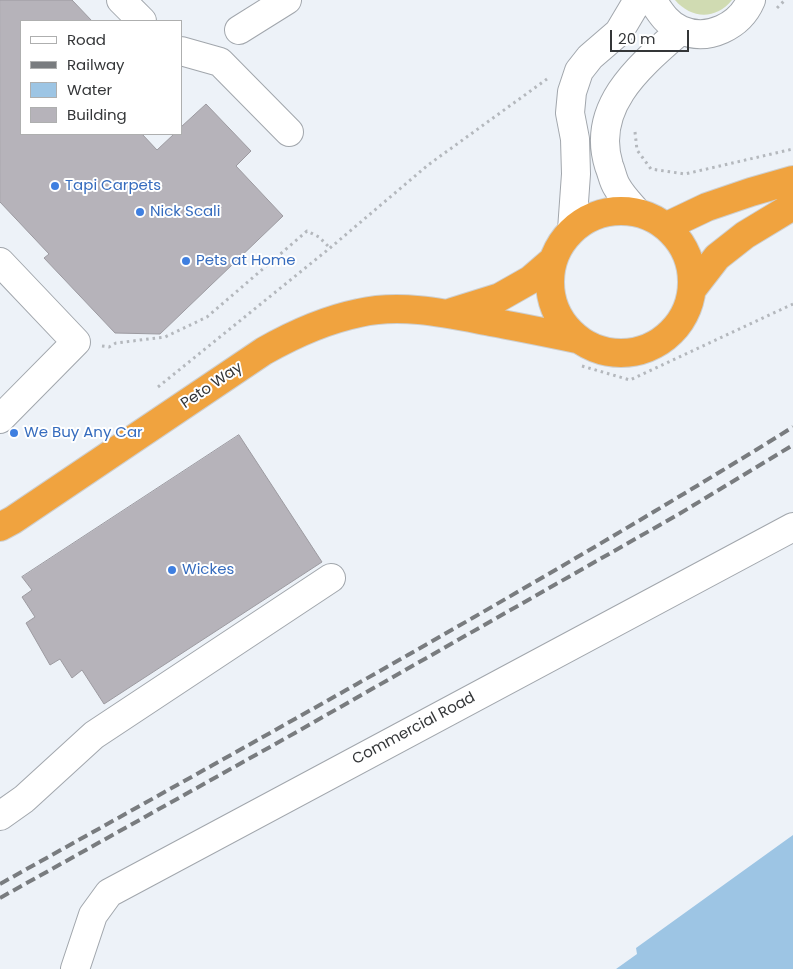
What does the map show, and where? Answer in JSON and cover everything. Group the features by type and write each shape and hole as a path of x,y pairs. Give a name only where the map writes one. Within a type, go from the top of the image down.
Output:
{"highway":[{"path":"667,226 707,207 793,180"},
{"path":"693,288 717,257 745,235 793,206"},
{"path":"613,210 636,211 652,217 667,226 682,244 691,265 693,288 688,310 676,328 660,343 639,352 617,354 596,350 576,352 552,304 549,282 552,261 560,244 572,230 590,217 613,210"},
{"name":"Peto Way","path":"448,313 500,297 530,280 552,261"},
{"name":"Peto Way","path":"0,527 264,351 294,334 325,322 361,312 397,309 448,313 576,352"}],"street":[{"path":"121,0 141,20"},
{"path":"239,30 287,0"},
{"path":"572,230 576,174 575,139 570,113 572,92 579,71 590,57 619,32 638,0"},
{"path":"652,0 663,18 681,30 699,34 718,32 734,23 747,9 762,5"},
{"path":"636,211 616,186 605,152 606,128 616,96 647,60 681,30"},
{"path":"182,51 220,62 289,132"},
{"path":"0,262 76,342 0,418"},
{"name":"Commercial Road","path":"75,969 93,915 109,893 793,527"},
{"path":"0,816 24,799 94,735 331,578"}],"path":[{"path":"762,5 786,0"},
{"path":"155,390 330,248 428,165 549,78"},
{"path":"635,131 637,150 652,169 685,174 793,149"},
{"path":"116,343 165,338 207,317 307,231 320,237 330,248"},
{"path":"576,352 630,380 793,304"}],"green space":[{"path":"675,0 732,0 719,11 704,15 688,11"}],"water":[{"path":"793,835 793,969 616,969 637,954 636,948"}],"building":[{"path":"0,0 72,0 91,20 20,20 20,135 143,135 157,150 173,135 182,135 182,126 206,104 251,151 236,166 283,216 160,334 115,333 44,258 49,254 0,202"},
{"name":"Wickes","path":"239,435 322,562 104,704 82,670 72,678 60,659 50,665 26,623 35,617 22,597 32,590 22,577"}],"railway":[{"path":"0,884 498,603 793,427"},
{"path":"0,898 286,738 679,514 793,445"}],"place":[{"name":"Tapi Carpets","path":"55,186"},
{"name":"Nick Scali","path":"140,212"},
{"name":"Pets at Home","path":"186,261"},
{"name":"We Buy Any Car","path":"14,433"},
{"name":"Wickes","path":"172,570"}]}
